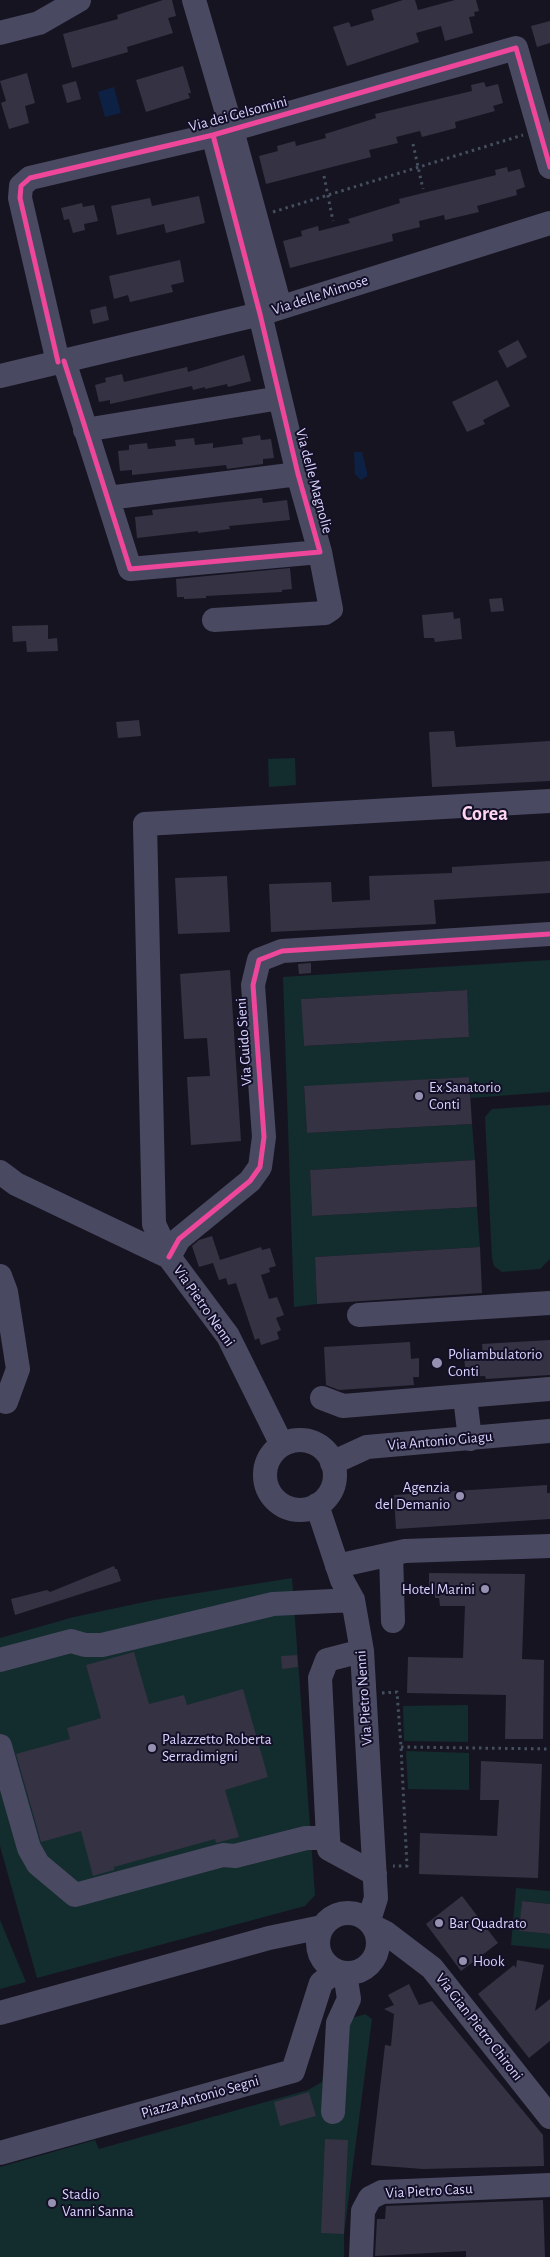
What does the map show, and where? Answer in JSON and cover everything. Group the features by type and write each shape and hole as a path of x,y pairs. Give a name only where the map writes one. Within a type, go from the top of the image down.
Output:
{"street":[{"path":"0,33 39,23 79,0"},
{"name":"Via delle Magnolie","path":"194,0 222,132 270,311"},
{"name":"Via dei Gelsomini","path":"61,362 20,198 20,186 30,178 222,132 516,48 550,168"},
{"name":"Via delle Magnolie","path":"214,620 325,613 332,609 320,552 298,474 280,398 270,311 256,218 222,132"},
{"name":"Via delle Mimose","path":"0,376 270,311 550,223"},
{"name":"Via delle Magnolie","path":"61,362 108,498 130,569 320,552"},
{"path":"85,430 280,398"},
{"name":"Via delle Magnolie","path":"108,498 298,474"},
{"path":"169,1257 154,1224 145,824 550,801"},
{"name":"Via Guido Sieni","path":"169,1257 179,1239 250,1181 260,1167 264,1138 252,985 259,960 282,951 550,934"},
{"name":"Via Pietro Nenni","path":"0,1172 16,1184 169,1257 228,1336 282,1445"},
{"path":"0,1276 6,1292 18,1368 6,1402"},
{"path":"359,1315 550,1303"},
{"path":"322,1398 343,1406 550,1389"},
{"path":"465,1396 470,1439"},
{"name":"Via Antonio Giagu","path":"332,1463 367,1447 550,1431"},
{"path":"291,1441 312,1442 328,1454 332,1463 334,1482 325,1499 307,1509 297,1510 278,1501 271,1494 266,1483 266,1467 274,1452 282,1445 291,1441"},
{"name":"Via Pietro Nenni","path":"317,1505 342,1580 353,1600 362,1651 370,1903"},
{"path":"338,1566 406,1551 550,1546"},
{"path":"391,1554 393,1621"},
{"path":"0,1660 71,1641 85,1645 102,1645 274,1604 353,1600"},
{"path":"0,1746 29,1848 38,1864 75,1895 223,1855 235,1856 306,1838 328,1838 320,1678 327,1660 362,1651"},
{"name":"Via Gian Pietro Chironi","path":"328,1838 329,1848 370,1903 386,1933 432,1968 550,2117"},
{"path":"376,1956 379,1937 370,1903 329,1918 322,1926 318,1936 321,1957 327,1965 341,1972 364,1970 376,1956 401,1946"},
{"path":"0,2013 269,1938 322,1926"},
{"path":"333,2112 338,2023 349,1999 341,1972"},
{"name":"Piazza Antonio Segni","path":"0,2153 293,2071 321,1983 341,1972"},
{"name":"Via Pietro Casu","path":"362,2257 363,2211 370,2198 382,2192 550,2185"}],"path":[{"path":"256,218 539,130"},
{"path":"413,144 423,189"},
{"path":"324,176 333,221"},
{"path":"364,1694 397,1692 407,1866 392,1866 390,1882 370,1903"},
{"path":"401,1747 550,1749"}],"green space":[{"path":"295,758 296,785 269,787 268,759"},
{"path":"550,960 550,1092 471,1098 469,1077 304,1087 307,1133 472,1124 475,1160 310,1170 312,1216 477,1207 480,1247 315,1257 317,1304 294,1307 283,977","holes":["466,990 469,1037 304,1046 302,999"]},
{"path":"550,1105 550,1259 540,1269 502,1272 494,1266 492,1258 485,1117 492,1109"},
{"name":"Palazzetto Roberta Serradimigni","path":"292,1578 315,1895 305,1906 37,1978 0,1846 0,1638 74,1617 154,1600"},
{"path":"468,1705 468,1742 404,1741 403,1706"},
{"path":"406,1751 469,1753 469,1790 408,1789"},
{"path":"516,1888 550,1891 550,1904 522,1901 520,1931 550,1934 550,1949 511,1945"},
{"path":"0,1920 26,1982 0,1989"},
{"path":"365,2014 372,2019 344,2234 344,2257 0,2257 0,2167 95,2140 99,2149 308,2090 322,2082 330,2025"}],"water":[{"path":"114,87 121,113 105,117 98,92"},
{"path":"354,452 362,452 367,472 367,476 361,480 355,474"}],"building":[{"path":"163,0 172,0 176,16 168,18 173,33 127,47 128,52 72,68 63,34 118,19 117,15"},
{"path":"403,0 415,0 418,10 455,0 476,0 479,11 474,12 475,16 469,17 473,33 445,41 441,26 416,33 419,42 347,66 333,27 349,22 351,27 374,20 371,10"},
{"path":"550,21 550,43 537,47 531,26"},
{"path":"183,66 191,93 188,93 190,98 146,112 136,80"},
{"path":"27,73 35,103 25,106 29,123 9,129 1,103 6,101 0,81"},
{"path":"76,81 81,99 67,103 62,85"},
{"path":"484,82 486,87 498,84 503,103 493,106 495,111 455,122 456,128 422,137 420,131 396,137 398,143 369,150 371,157 266,184 259,156 278,151 277,146 295,141 296,146 326,138 325,134 376,118 375,114 472,91 471,85"},
{"path":"507,167 508,172 520,169 525,187 516,190 517,195 477,206 479,212 445,220 444,215 419,221 420,227 392,234 393,241 290,268 283,241 302,236 301,231 318,226 319,231 350,223 348,219 400,203 399,199 496,175 495,170"},
{"path":"199,196 205,223 166,233 164,224 117,235 111,206 150,198 152,206"},
{"path":"82,203 83,207 94,205 98,221 84,224 85,230 73,233 69,219 64,220 61,208"},
{"path":"180,260 184,282 171,285 173,292 130,302 128,295 114,299 109,276"},
{"path":"106,306 109,320 93,324 90,310"},
{"path":"518,340 527,357 507,368 498,351"},
{"path":"244,355 251,381 228,387 227,384 205,389 205,387 193,390 192,386 110,404 110,400 99,402 95,385 106,382 105,378 122,374 124,382 187,367 188,372"},
{"path":"497,380 510,406 483,420 485,424 467,432 452,402"},
{"path":"260,435 261,440 271,439 274,458 263,459 263,464 227,469 226,465 132,475 132,470 120,471 118,451 129,450 129,445 147,443 148,449 176,446 175,440 194,438 195,445 213,443 213,448 243,444 242,438"},
{"path":"262,498 263,503 287,500 290,520 229,526 230,529 198,533 198,531 137,538 135,517 153,515 152,510"},
{"path":"290,568 292,589 282,590 282,592 206,596 206,598 184,599 184,597 177,597 176,579"},
{"path":"502,598 504,611 491,612 489,599"},
{"path":"453,612 454,619 460,618 462,639 435,642 434,638 424,638 422,615"},
{"path":"48,625 48,639 57,638 58,651 27,652 26,641 13,642 12,626"},
{"path":"139,720 141,736 118,738 116,722"},
{"path":"454,731 456,747 550,741 550,781 432,787 429,732"},
{"path":"550,861 550,893 434,900 436,924 271,932 269,884 331,882 332,902 370,900 369,876 452,873 452,867"},
{"path":"227,876 230,932 178,934 175,878"},
{"path":"311,963 311,973 299,974 298,964"},
{"path":"230,970 241,1141 191,1145 187,1077 210,1076 207,1038 184,1039 180,974"},
{"path":"467,990 469,1037 304,1046 301,999"},
{"path":"469,1077 472,1124 307,1133 304,1086"},
{"path":"475,1160 477,1207 312,1216 310,1170"},
{"path":"212,1236 220,1260 261,1247 262,1250 270,1248 276,1266 269,1268 270,1272 261,1275 269,1299 277,1297 284,1315 276,1318 281,1330 277,1332 279,1339 261,1345 259,1338 255,1340 236,1283 228,1285 226,1278 219,1280 213,1263 199,1267 192,1246 199,1240"},
{"path":"480,1247 482,1293 317,1304 315,1257"},
{"path":"550,1340 550,1375 486,1379 485,1376 466,1377 464,1356 483,1355 482,1344"},
{"path":"410,1342 411,1359 419,1358 419,1377 413,1377 414,1385 339,1390 326,1385 324,1347"},
{"path":"547,1485 547,1493 550,1493 550,1519 396,1529 394,1495"},
{"path":"114,1566 121,1581 15,1615 11,1599 47,1590 50,1592"},
{"path":"429,1573 525,1574 522,1659 544,1660 543,1739 505,1739 506,1695 407,1693 408,1657 463,1658 465,1606 440,1606 439,1598 435,1598 434,1589 429,1590"},
{"path":"134,1652 149,1704 184,1695 187,1705 243,1689 268,1777 225,1790 239,1837 216,1843 215,1839 114,1867 114,1870 93,1876 81,1831 41,1842 16,1754 70,1739 67,1728 101,1718 86,1665"},
{"path":"297,1655 298,1667 282,1669 281,1656"},
{"path":"481,1761 542,1764 538,1878 419,1874 420,1833 497,1836 499,1800 480,1800"},
{"path":"462,1896 498,1943 461,1971 426,1924"},
{"path":"522,1901 550,1904 550,1934 519,1931"},
{"path":"517,1960 544,1965 535,2011 550,1999 550,2041 529,2058 478,1994 514,1965 516,1968"},
{"path":"409,1984 419,2005 432,2001 543,2135 544,2166 423,2169 371,2165 385,2045 391,2046 394,2014 384,2009 394,2005 388,1995"},
{"path":"309,2092 316,2116 280,2126 274,2102"},
{"path":"325,2139 348,2140 344,2234 321,2233"},
{"path":"543,2200 545,2257 466,2257 466,2251 375,2256 377,2219 385,2219 386,2206"}],"cycle path":[{"path":"58,362 20,198 21,186 30,178 213,135 516,48 550,167"},
{"path":"64,361 130,569 320,552 298,474 260,314 213,135"},
{"path":"169,1257 179,1239 250,1181 260,1167 264,1137 253,985 259,960 282,951 550,934"}],"place":[{"name":"Ex Sanatorio Conti","path":"419,1096"},
{"name":"Poliambulatorio Conti","path":"437,1363"},
{"name":"Agenzia del Demanio","path":"460,1496"},
{"name":"Hotel Marini","path":"485,1589"},
{"name":"Palazzetto Roberta Serradimigni","path":"152,1748"},
{"name":"Bar Quadrato","path":"439,1923"},
{"name":"Hook","path":"463,1961"},
{"name":"Stadio Vanni Sanna","path":"52,2203"}],"district":[{"name":"Corea","path":"485,814"}]}
